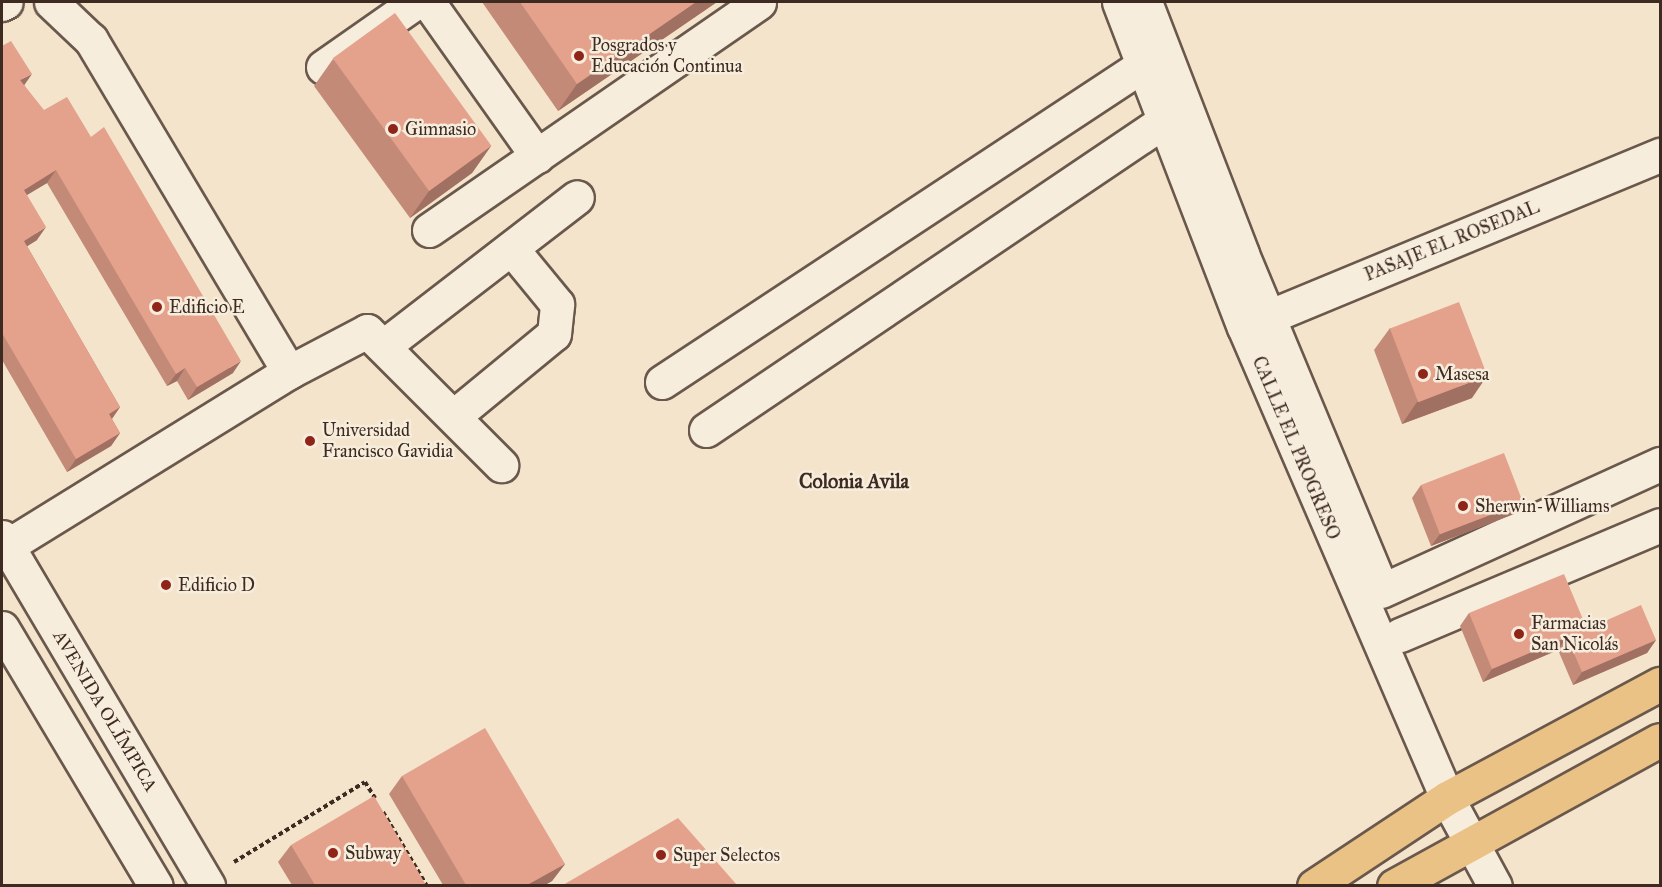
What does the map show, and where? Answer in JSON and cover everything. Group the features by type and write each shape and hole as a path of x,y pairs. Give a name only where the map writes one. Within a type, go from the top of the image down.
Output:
{"main road":[{"path":"1314,885 1456,793 1660,684"},
{"path":"1394,885 1660,740"}],"street":[{"path":"2,4 6,2"},
{"path":"51,2 91,40 289,372"},
{"path":"323,67 416,2"},
{"path":"428,2 537,156"},
{"path":"429,230 759,2"},
{"name":"CALLE EL PROGRESO","path":"1119,2 1164,121 1382,591 1456,793"},
{"name":"CALLE EL PROGRESO","path":"1145,2 1256,322 1456,793 1480,840 1495,885"},
{"path":"662,382 1143,65"},
{"path":"706,430 1164,121"},
{"name":"PASAJE EL ROSEDAL","path":"1256,322 1660,154"},
{"path":"385,345 577,197"},
{"path":"454,416 554,334 557,304 510,249"},
{"path":"4,542 359,331 385,345 501,465"},
{"path":"1382,591 1660,464"},
{"path":"1400,635 1660,525"},
{"name":"AVENIDA OLÍMPICA","path":"4,542 207,882"},
{"path":"2,628 156,885"},
{"name":"CALLE EL PROGRESO","path":"1480,840 1517,885"}],"path":[{"path":"207,882 365,782 427,885"}],"building":[{"path":"520,2 696,2 577,84"},
{"path":"395,13 491,146 429,191 333,58"},
{"name":"Edificio E","path":"11,41 32,74 20,80 44,110 67,97 91,137 104,127 241,361 197,387 185,368 176,374 56,170 24,190 46,227 24,241 120,407 109,414 120,433 76,459 2,333 2,46"},
{"path":"1459,302 1487,376 1418,402 1390,329"},
{"name":"Sherwin-Williams","path":"1504,453 1523,502 1440,534 1421,485"},
{"path":"1564,574 1587,629 1641,605 1656,640 1582,672 1567,637 1492,669 1469,613"},
{"path":"485,728 565,864 527,885 466,885 402,776"},
{"path":"374,796 426,885 315,885 291,845"},
{"name":"Super Selectos","path":"678,818 737,885 563,885"}],"place":[{"name":"Posgrados y Educación Continua","path":"579,56"},
{"name":"Gimnasio","path":"393,129"},
{"name":"Edificio E","path":"157,307"},
{"name":"Masesa","path":"1423,374"},
{"name":"Universidad Francisco Gavidia","path":"310,441"},
{"name":"Sherwin-Williams","path":"1463,506"},
{"name":"Edificio D","path":"166,585"},
{"name":"Farmacias San Nicolás","path":"1519,634"},
{"name":"Subway","path":"333,853"},
{"name":"Super Selectos","path":"661,855"}],"district":[{"name":"Colonia Avila","path":"854,481"}]}
